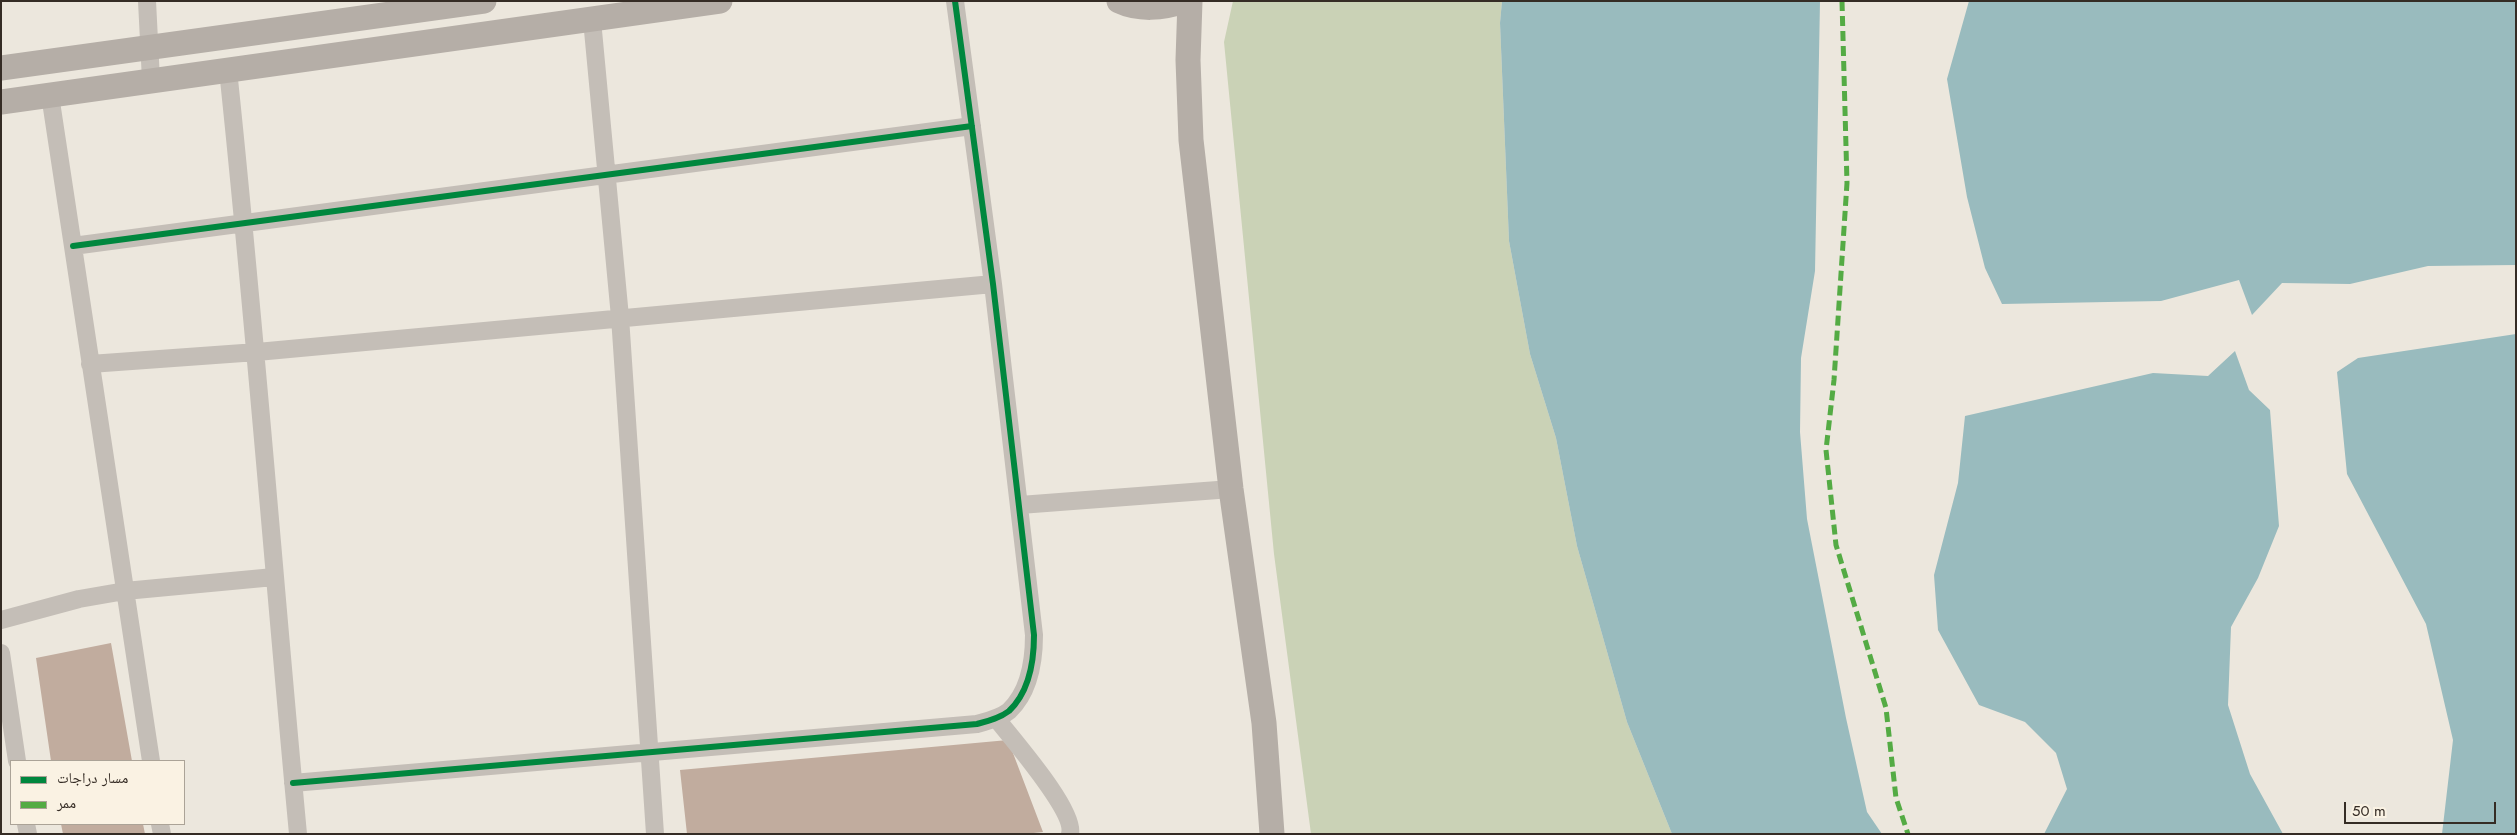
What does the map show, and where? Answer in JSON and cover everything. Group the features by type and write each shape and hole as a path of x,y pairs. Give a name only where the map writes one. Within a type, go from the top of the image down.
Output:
{"street":[{"path":"147,1 151,80"},
{"path":"1,68 484,1"},
{"path":"1,102 720,1"},
{"path":"293,783 977,724 996,718 1009,710 1019,697 1031,667 1034,651 1020,505 955,1"},
{"path":"1119,1 1141,7 1159,7 1183,1"},
{"path":"1190,1 1189,114 1231,488 1264,723 1272,834"},
{"path":"592,20 620,317 655,834"},
{"path":"228,70 245,223 274,577 298,834"},
{"path":"50,95 151,760"},
{"path":"73,246 446,195 607,177 972,126"},
{"path":"90,364 256,352 993,284"},
{"path":"1020,505 1231,488"},
{"path":"1,620 78,599 125,591 274,577"},
{"path":"1,653 17,760"},
{"path":"996,718 1063,805 1070,824 1070,834"}],"green space":[{"path":"1233,1 1502,1 1500,23 1509,241 1530,354 1556,438 1577,546 1627,722 1672,834 1311,834 1274,554 1224,42"}],"water":[{"path":"1502,1 1820,1 1815,271 1801,358 1800,432 1807,519 1846,718 1867,812 1882,834 1672,834 1627,722 1577,546 1556,438 1530,354 1509,241 1500,23"},
{"path":"1969,1 2516,1 2516,265 2428,266 2350,284 2282,283 2252,315 2239,280 2161,301 2002,304 1985,268 1967,197 1947,79"},
{"path":"2516,334 2516,834 2442,834 2453,740 2426,624 2347,474 2337,372 2358,358"},
{"path":"2235,351 2249,390 2270,410 2279,526 2258,578 2231,627 2228,705 2250,774 2283,834 2044,834 2067,789 2056,753 2025,722 1979,705 1938,630 1934,575 1958,483 1965,416 2153,373 2208,376"}],"building":[{"path":"111,643 132,760 51,760 36,658"},
{"path":"1008,740 1043,832 1024,834 687,834 680,770"},
{"path":"61,825 143,825 145,834 63,834"}],"marked path":[{"path":"1842,1 1847,183 1834,380 1826,450 1836,545 1886,708 1896,798 1908,834"}],"cycle path":[{"path":"293,783 977,724 1002,716 1016,703 1029,675 1034,635 993,284 955,1"},
{"path":"73,246 972,126"}]}
